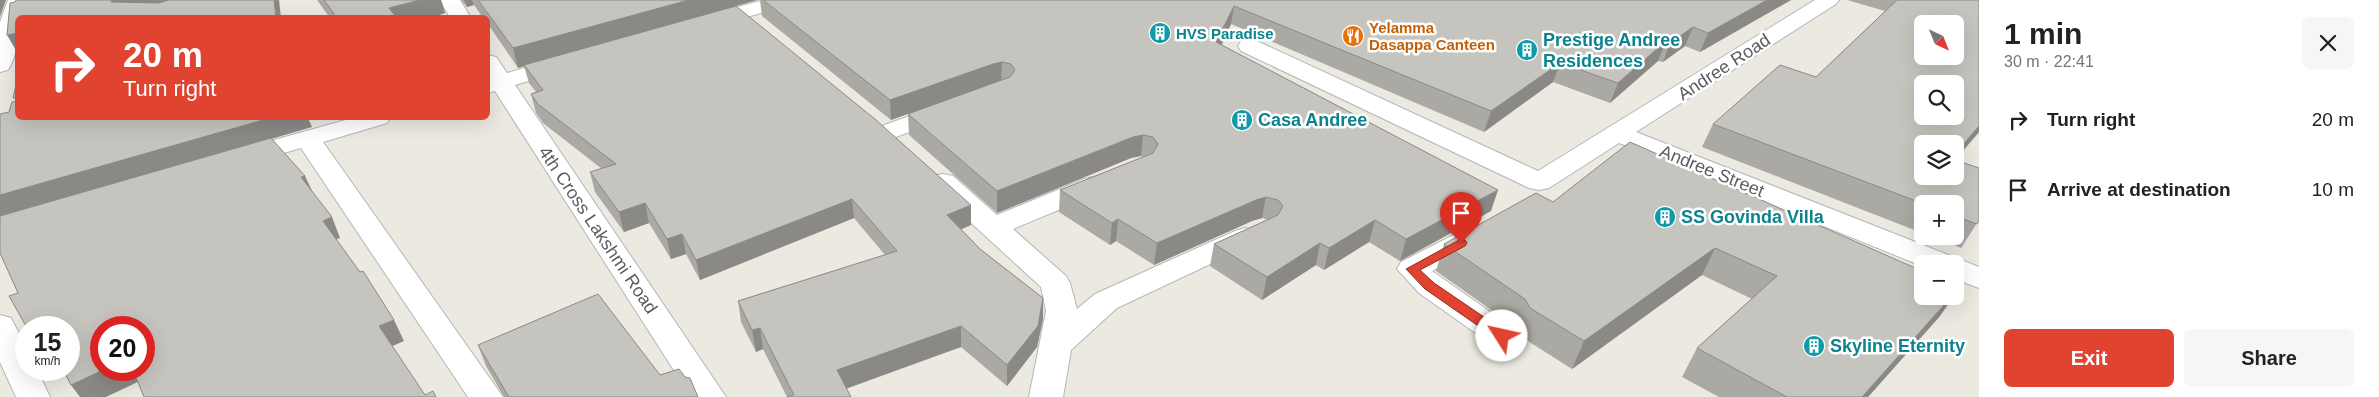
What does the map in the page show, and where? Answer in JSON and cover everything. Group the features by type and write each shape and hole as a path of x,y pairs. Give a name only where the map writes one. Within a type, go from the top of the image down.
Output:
{"street":[{"path":"0,65 13,39 15,6 19,0"},
{"path":"450,0 458,15"},
{"path":"685,28 788,0"},
{"name":"Andree Road","path":"1249,46 1534,193 1619,134 1829,0"},
{"path":"741,12 764,31"},
{"path":"492,77 584,58"},
{"name":"4th Cross Lakshmi Road","path":"492,77 708,397"},
{"path":"966,103 880,126 1055,283 1062,311 1046,397"},
{"path":"224,163 371,120"},
{"name":"Andree Street","path":"1619,134 1922,255"},
{"path":"307,138 486,397"},
{"path":"993,227 1115,177"},
{"path":"1496,222 1412,269 1430,286 1502,336"},
{"path":"1057,344 1106,301 1263,229"},
{"path":"1964,272 1979,278"},
{"path":"0,326 33,397"}],"building":[{"path":"16,0 112,0 111,2 159,3 169,0 274,0 276,15 15,15 15,34 7,35 10,3"},
{"path":"324,0 420,0 389,8 395,15 335,15"},
{"path":"478,0 689,0 513,48"},
{"path":"763,0 1767,0 1708,33 1693,27 1670,43 1666,41 1618,83 1560,63 1491,111 1234,6 1216,42 1498,190 1406,239 1375,220 1329,248 1320,243 1267,277 1214,244 1278,215 1283,206 1278,200 1266,197 1256,200 1157,243 1118,219 1112,223 1060,190 1153,153 1158,144 1153,137 1143,135 1133,137 997,191 908,114 1010,77 1015,70 1011,64 1002,62 993,64 890,100"},
{"path":"1897,0 1979,0 1979,126 1964,144 1964,135 1914,135 1914,185 1964,185 1964,163 1979,168 1979,220 1977,224 1964,219 1964,195 1914,195 1914,200 1713,124 1780,65 1816,77"},
{"path":"736,6 876,120 971,205 947,215 980,249 1043,298 1038,326 1007,365 961,326 837,370 851,397 787,397 794,395 760,328 752,330 738,301 897,251 852,199 696,260 682,234 667,239 645,203 619,212 590,172 616,164 538,104 531,94 543,90 524,65"},
{"path":"15,101 15,120 263,120 0,195 0,114 9,112 12,102"},
{"path":"271,138 305,176 301,177 332,217 323,221 360,272 363,271 394,320 379,326 425,395 433,391 436,397 144,397 137,381 155,381 155,316 90,316 90,376 80,381 80,316 20,316 9,296 18,293 0,253 0,216"},
{"path":"1630,142 1914,267 1914,305 1944,305 1862,397 1787,397 1697,348 1777,276 1715,248 1584,341 1530,308 1525,299 1444,244 1536,193 1553,202"},
{"path":"598,294 660,375 679,369 685,377 690,378 698,397 509,397 478,345"},
{"path":"69,381 80,381 71,385"}],"place":[{"name":"HVS Paradise","path":"1160,33"},
{"name":"Yelamma Dasappa Canteen","path":"1353,36"},
{"name":"Prestige Andree Residences","path":"1527,50"},
{"name":"Casa Andree","path":"1242,120"},
{"name":"SS Govinda Villa","path":"1665,217"},
{"name":"Skyline Eternity","path":"1814,346"}],"route":[{"path":"1461,243 1412,269 1430,286 1502,336"}]}
